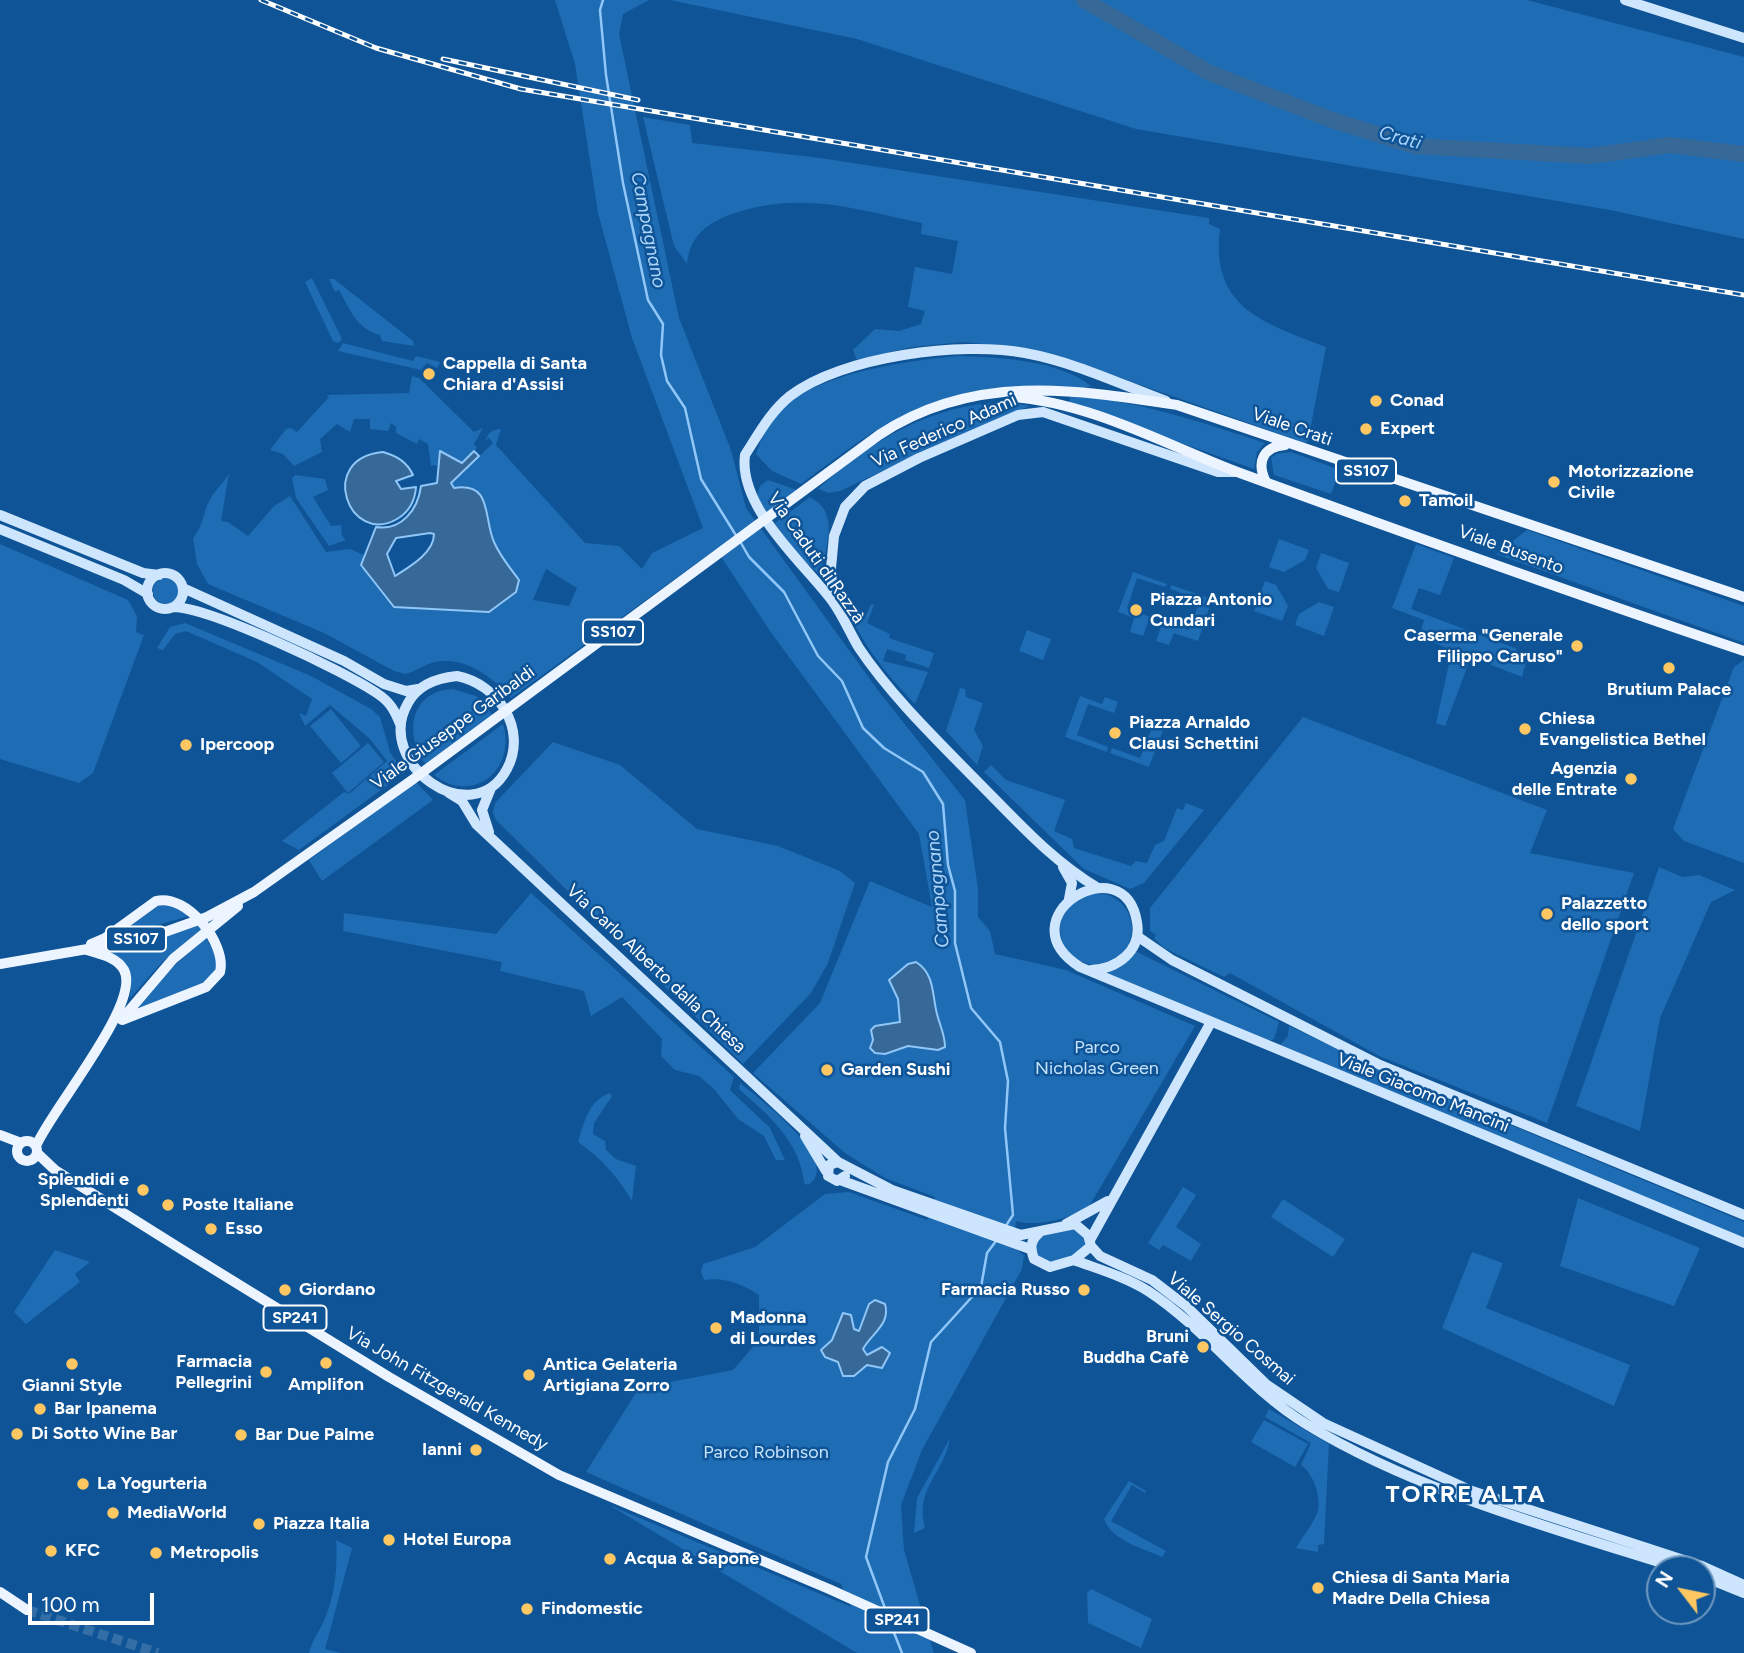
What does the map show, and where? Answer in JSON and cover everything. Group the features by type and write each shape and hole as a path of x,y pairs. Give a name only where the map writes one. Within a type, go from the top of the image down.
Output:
{"main road":[{"name":"Viale Crati","path":"980,395 1045,388 1085,391 1177,405 1288,445 1744,597"},
{"name":"Viale Giuseppe Garibaldi","path":"211,921 432,766 897,423 938,406 980,395"},
{"name":"Via Federico Adami","path":"980,395 1044,399 1266,482"},
{"path":"1266,482 1261,469 1263,455 1269,448 1288,445"},
{"name":"Viale Busento","path":"1266,482 1744,651"},
{"path":"79,950 105,938 156,901 167,898 186,907 206,931 221,962 213,982 185,997 122,1020"},
{"path":"106,1036 122,1020 148,985 200,937 211,921"},
{"name":"SS107","path":"0,961 128,942 187,924 211,921"},
{"path":"30,1146 106,1036 126,994 127,976 118,962 79,950"},
{"name":"Via John Fitzgerald Kennedy","path":"0,1135 30,1146 55,1170 170,1242 559,1475 830,1589 968,1652"},
{"path":"0,1592 27,1610"}],"street":[{"path":"1625,0 1744,38"},
{"name":"Via Caduti di Razzà","path":"1098,888 1063,867 929,732 860,648 833,602 786,548 756,506 744,461 770,416 790,396 836,373 889,358 979,347 1026,353 1177,405"},
{"name":"Via Federico Adami","path":"833,602 831,568 834,536 845,507 865,486 919,458 1018,415 1043,412 1218,472 1239,472"},
{"path":"0,515 144,573 172,575 183,588 344,661 384,684 406,691 419,689 443,677 457,676 480,683 499,701 513,732 514,746 505,774 492,788 482,810 492,839"},
{"path":"0,528 124,580 148,594 159,608 174,607 201,612 338,671 378,694 393,707 400,724 404,752 418,773 449,793 467,794 492,788"},
{"path":"148,594 150,582 159,575"},
{"path":"174,607 181,599 183,588"},
{"path":"400,724 410,699 419,689"},
{"name":"Via Carlo Alberto dalla Chiesa","path":"449,793 462,801 476,824 839,1162 891,1195"},
{"path":"1063,867 1072,883 1069,899"},
{"path":"1069,899 1082,890 1098,888 1117,893 1130,905 1137,922 1137,936 1133,948 1115,965 1091,970"},
{"name":"Viale Giacomo Mancini","path":"1069,899 1056,924 1056,938 1070,960 1210,1022 1744,1243"},
{"name":"Viale Giacomo Mancini","path":"1137,936 1172,960 1378,1064 1744,1215"},
{"path":"840,1180 846,1170 839,1162 829,1165 826,1171 832,1180 891,1195 1020,1239 1030,1249 1034,1259 1050,1266 1074,1260 1090,1243 1109,1200 1210,1022"},
{"name":"Via Carlo Alberto dalla Chiesa","path":"797,1123 826,1171"},
{"path":"1020,1239 1066,1224 1109,1200"},
{"path":"1066,1224 1081,1227 1090,1243"},
{"path":"1030,1249 1033,1238 1040,1233"},
{"name":"Viale Sergio Cosmai","path":"1090,1243 1100,1256 1152,1280 1186,1306 1267,1385 1322,1423 1472,1491 1702,1566 1744,1585"},
{"name":"Viale Sergio Cosmai","path":"1074,1260 1146,1290 1184,1319 1265,1396 1347,1447 1481,1504 1646,1558"},
{"path":"1716,1582 1744,1594"}],"green space":[{"path":"555,0 649,0 623,14 619,34 679,318 731,450 746,508 880,693 965,800 978,889 978,917 990,931 995,954 1066,970 1195,1026 1090,1205 1074,1214 1054,1220 1034,1223 1016,1221 1013,1247 1024,1255 1022,1269 922,1450 901,1505 904,1550 934,1653 857,1653 609,1505 851,1607 841,1584 586,1472 639,1388 733,1370 759,1340 759,1295 733,1282 704,1280 701,1272 703,1264 755,1247 825,1194 849,1192 927,1220 935,1197 885,1178 845,1153 753,1073 820,1003 870,881 932,907 919,834 770,631 716,549 511,698 487,676 457,662 435,662 405,674 394,671 324,633 208,584 197,564 193,538 209,501 229,473 221,521 228,522 248,536 274,506 290,496 326,552 350,549 364,555 361,565 394,607 504,558 494,542 486,508 466,486 454,488 451,483 493,443 489,438 485,441 491,432 498,429 501,429 496,445 585,543 619,546 642,569 652,553 703,528 632,338 598,213 575,64","holes":["546,569 577,588 569,606 533,600"]},
{"path":"670,0 1527,0 1744,57 1744,239 1610,210 1136,129 857,39"},
{"path":"643,117 690,125 692,143 820,158 1209,218 1209,224 1220,229 1219,256 1224,277 1233,295 1246,309 1263,320 1326,347 1308,441 1305,443 1073,361 1024,348 963,342 912,347 857,360 853,350 875,329 899,331 921,324 925,311 908,307 915,267 952,274 958,241 921,234 922,223 874,212 828,204 783,203 735,213 709,225 696,237 687,264 674,246"},
{"path":"312,278 341,337 342,340 338,343 333,341 305,282"},
{"path":"329,279 334,279 413,341 414,346 382,341 380,335 365,328 359,323 339,290 335,292"},
{"path":"343,343 413,361 416,356 440,362 437,368 427,363 421,370 338,351"},
{"path":"958,356 991,357 1045,365 1078,377 1091,386 1073,389 1001,389 941,400 916,409 871,433 801,484 772,471 756,454 772,419 808,391 858,372"},
{"path":"412,376 419,378 474,432 483,428 474,444 477,448 462,463 440,451 439,465 431,466 428,444 419,439 417,444 396,433 396,427 391,423 388,431 370,429 370,419 354,419 350,432 337,424 320,439 322,452 294,466 283,454 270,450 286,429 291,428 297,432 329,397 327,395 409,393"},
{"path":"1070,396 1144,407 1265,443 1257,452 1254,469 1069,403"},
{"path":"1005,402 1030,406 957,436 840,491 829,493 818,489 860,455 904,428 952,410"},
{"path":"1291,452 1340,470 1331,494 1274,475 1271,458 1276,454"},
{"path":"295,475 325,479 328,490 313,497 331,526 341,525 342,536 346,540 329,546 296,498 292,478"},
{"path":"768,480 797,490 767,513 757,496 760,486"},
{"path":"810,497 825,511 829,528 822,568 818,573 791,549 775,523"},
{"path":"1527,530 1744,606 1744,643 1496,554"},
{"path":"1279,539 1309,550 1305,560 1284,572 1269,567"},
{"path":"0,544 128,600 137,616 136,632 144,635 93,773 79,783 0,759"},
{"path":"1416,544 1454,558 1440,595 1419,588 1411,609 1517,649 1514,658 1526,662 1522,677 1471,657 1445,726 1436,723 1452,650 1419,637 1424,620 1392,608"},
{"path":"1321,553 1349,563 1339,592 1328,589 1316,568"},
{"path":"1133,572 1167,584 1165,587 1137,578 1127,608 1150,617 1143,636 1130,632 1134,618 1118,612"},
{"path":"166,578 175,582 179,591 175,600 166,604 157,600 153,591 157,582"},
{"path":"1265,581 1276,585 1288,606 1282,621 1254,611"},
{"path":"1171,585 1212,599 1198,641 1174,633 1169,645 1156,641 1163,621 1189,630 1200,600 1170,589"},
{"path":"841,592 864,620 871,604 874,605 867,623 890,634 889,638 934,653 929,668 905,660 906,655 887,649 883,661 928,672 915,704 892,679 862,638"},
{"path":"1319,602 1334,607 1324,636 1295,625 1299,614"},
{"path":"185,623 311,676 371,709 380,717 390,752 404,773 299,850 282,841 344,792 349,794 387,761 370,739 330,705 305,726 299,713 306,716 312,699 257,662 186,631 175,634 163,650 157,648 170,627"},
{"path":"1027,630 1051,639 1043,660 1019,651"},
{"path":"1744,660 1744,863 1684,841 1673,829 1734,667"},
{"path":"960,688 965,689 966,697 983,703 974,730 983,746 977,765 946,731"},
{"path":"453,689 476,696 493,715 426,765 415,741 415,716 419,706 427,698"},
{"path":"1080,696 1102,704 1105,697 1118,702 1114,713 1088,704 1077,735 1108,747 1107,752 1065,737"},
{"path":"331,709 361,746 341,763 310,726"},
{"path":"1303,717 1547,810 1530,853 1634,873 1547,1123 1379,1056 1230,973 1224,977 1164,948 1154,938 1156,935 1150,931 1150,908"},
{"path":"1145,718 1165,725 1149,767 1110,753 1112,748 1140,758 1152,728 1142,725"},
{"path":"503,724 506,740 504,755 498,768 488,778 477,784 463,786 449,784 434,775"},
{"path":"553,742 620,765 697,829 778,846 840,871 855,883 828,963 811,993 743,1064 496,820 493,812 495,803"},
{"path":"368,743 384,762 348,793 332,773"},
{"path":"991,765 1006,780 1065,800 1054,831 1072,839 1074,848 1131,866 1136,861 1147,863 1155,845 1164,841 1177,808 1183,810 1186,803 1204,810 1144,883 1130,889 1084,869 984,772"},
{"path":"416,782 433,800 322,881 309,860"},
{"path":"1659,867 1682,877 1699,875 1735,890 1711,902 1660,1018 1640,1131 1576,1106"},
{"path":"531,893 734,1077 730,1090 770,1128 785,1160 776,1160 764,1136 738,1119 714,1089 699,1076 675,1070 661,1056 662,1039 622,997 591,1016 584,991 500,971 502,962 343,931 344,913 496,934"},
{"path":"1096,893 1110,896 1122,903 1129,915 1132,929 1129,943 1122,955 1110,962 1096,965 1082,962 1070,955 1063,943 1060,929 1063,915 1070,903 1082,896"},
{"path":"169,901 189,916 112,938 156,905"},
{"path":"211,921 163,961 130,998 131,984 110,952 148,943"},
{"path":"206,938 216,956 216,968 209,980 141,1008 137,1003 160,978"},
{"path":"1135,951 1279,1022 1274,1039 1269,1041 1106,973 1120,967"},
{"path":"1289,1026 1407,1082 1744,1222 1744,1239 1280,1045 1288,1036"},
{"path":"740,1083 794,1130 807,1146 815,1161 816,1175 808,1185 804,1183 796,1154 781,1130 739,1089"},
{"path":"610,1093 612,1096 594,1123 593,1134 605,1141 606,1150 616,1159 636,1166 632,1201 608,1168 578,1142 592,1106"},
{"path":"1183,1187 1196,1195 1176,1227 1201,1244 1191,1261 1163,1245 1159,1250 1148,1243"},
{"path":"1578,1198 1700,1248 1674,1306 1560,1266"},
{"path":"1283,1199 1345,1239 1333,1257 1271,1217"},
{"path":"1075,1226 1088,1240 1084,1251 1050,1265 1036,1257 1035,1240 1040,1235"},
{"path":"55,1250 90,1262 75,1274 80,1282 26,1324 14,1312"},
{"path":"1472,1252 1503,1263 1486,1308 1630,1365 1614,1406 1442,1328"},
{"path":"1269,1409 1329,1444 1324,1544 1318,1545 1318,1552 1296,1548 1318,1510 1315,1485 1301,1465 1311,1443 1265,1417"},
{"path":"1264,1420 1308,1444 1295,1467 1251,1442"},
{"path":"950,1438 927,1491 923,1514 925,1528 914,1533 917,1498"},
{"path":"1129,1481 1146,1491 1145,1493 1132,1485 1111,1521 1166,1551 1162,1557 1121,1538 1108,1527 1104,1519"},
{"path":"336,1540 352,1548 325,1649 341,1653 309,1653 327,1613 333,1592"},
{"path":"1091,1589 1152,1619 1141,1648 1088,1623 1087,1593"}],"shaded area":[{"path":"440,451 462,463 474,451 479,456 451,483 454,488 475,490 481,496 494,542 519,580 516,592 489,612 394,607 361,565 376,527 394,526 401,522 416,503 421,486 437,483","holes":["434,534 425,553 395,576 387,554 396,538"]},
{"path":"383,452 401,460 413,475 396,481 401,489 416,487 413,501 405,513 397,519 380,524 365,521 354,512 347,498 345,483 350,469 362,458"},
{"path":"916,962 930,979 945,1047 938,1050 908,1046 885,1054 875,1053 870,1048 873,1040 871,1030 875,1026 900,1022 898,999 889,980 908,964"},
{"path":"875,1300 885,1304 885,1317 863,1349 867,1355 882,1347 890,1353 882,1368 867,1365 854,1376 843,1376 838,1362 825,1357 821,1350 832,1340 843,1313 851,1315 854,1329 859,1331 869,1304"}],"waterway":[{"name":"Campagnano","path":"603,0 600,10 606,75 623,183 648,300 663,324 661,355 667,381 685,408 701,479 737,537"},
{"name":"Crati","path":"1084,0 1210,73 1332,120 1415,146 1590,156 1670,145 1744,154"},
{"name":"Campagnano","path":"741,543 749,557 784,592 818,656 842,681 863,728 884,748 923,772 943,804 948,865 955,891 955,943 971,1008 1000,1042 1008,1081 1005,1128 1013,1215 1005,1227"},
{"name":"Campagnano","path":"886,1611 866,1557 888,1462 915,1409 931,1342 981,1287 987,1253 996,1241"},
{"name":"Campagnano","path":"889,1620 902,1653"}],"tunnel":[{"path":"27,1610 158,1653"}],"railway":[{"path":"261,0 376,48 521,89 1744,295"},
{"path":"443,59 638,100"}],"place":[{"name":"Cappella di Santa Chiara d'Assisi","path":"429,374"},
{"name":"Conad","path":"1376,401"},
{"name":"Expert","path":"1366,429"},
{"name":"Motorizzazione Civile","path":"1554,482"},
{"name":"Tamoil","path":"1405,501"},
{"name":"Piazza Antonio Cundari","path":"1136,610"},
{"name":"Caserma \"Generale Filippo Caruso\"","path":"1577,646"},
{"name":"Brutium Palace","path":"1669,668"},
{"name":"Chiesa Evangelistica Bethel","path":"1525,729"},
{"name":"Piazza Arnaldo Clausi Schettini","path":"1115,733"},
{"name":"Ipercoop","path":"186,745"},
{"name":"Agenzia delle Entrate","path":"1631,779"},
{"name":"Palazzetto dello sport","path":"1547,914"},
{"name":"Garden Sushi","path":"827,1070"},
{"name":"Splendidi e Splendenti","path":"143,1190"},
{"name":"Poste Italiane","path":"168,1205"},
{"name":"Esso","path":"211,1229"},
{"name":"Giordano","path":"285,1290"},
{"name":"Farmacia Russo","path":"1084,1290"},
{"name":"Madonna di Lourdes","path":"716,1328"},
{"name":"Bruni Buddha Cafè","path":"1203,1347"},
{"name":"Amplifon","path":"326,1363"},
{"name":"Gianni Style","path":"72,1364"},
{"name":"Farmacia Pellegrini","path":"266,1372"},
{"name":"Antica Gelateria Artigiana Zorro","path":"529,1375"},
{"name":"Bar Ipanema","path":"40,1409"},
{"name":"Di Sotto Wine Bar","path":"17,1434"},
{"name":"Bar Due Palme","path":"241,1435"},
{"name":"Ianni","path":"476,1450"},
{"name":"La Yogurteria","path":"83,1484"},
{"name":"MediaWorld","path":"113,1513"},
{"name":"Piazza Italia","path":"259,1524"},
{"name":"Hotel Europa","path":"389,1540"},
{"name":"KFC","path":"51,1551"},
{"name":"Metropolis","path":"156,1553"},
{"name":"Acqua & Sapone","path":"610,1559"},
{"name":"Chiesa di Santa Maria Madre Della Chiesa","path":"1318,1588"},
{"name":"Findomestic","path":"527,1609"}],"district":[{"name":"TORRE ALTA","path":"1466,1495"}],"park label":[{"name":"Parco Nicholas Green","path":"1097,1058"},
{"name":"Parco Robinson","path":"766,1453"}]}
